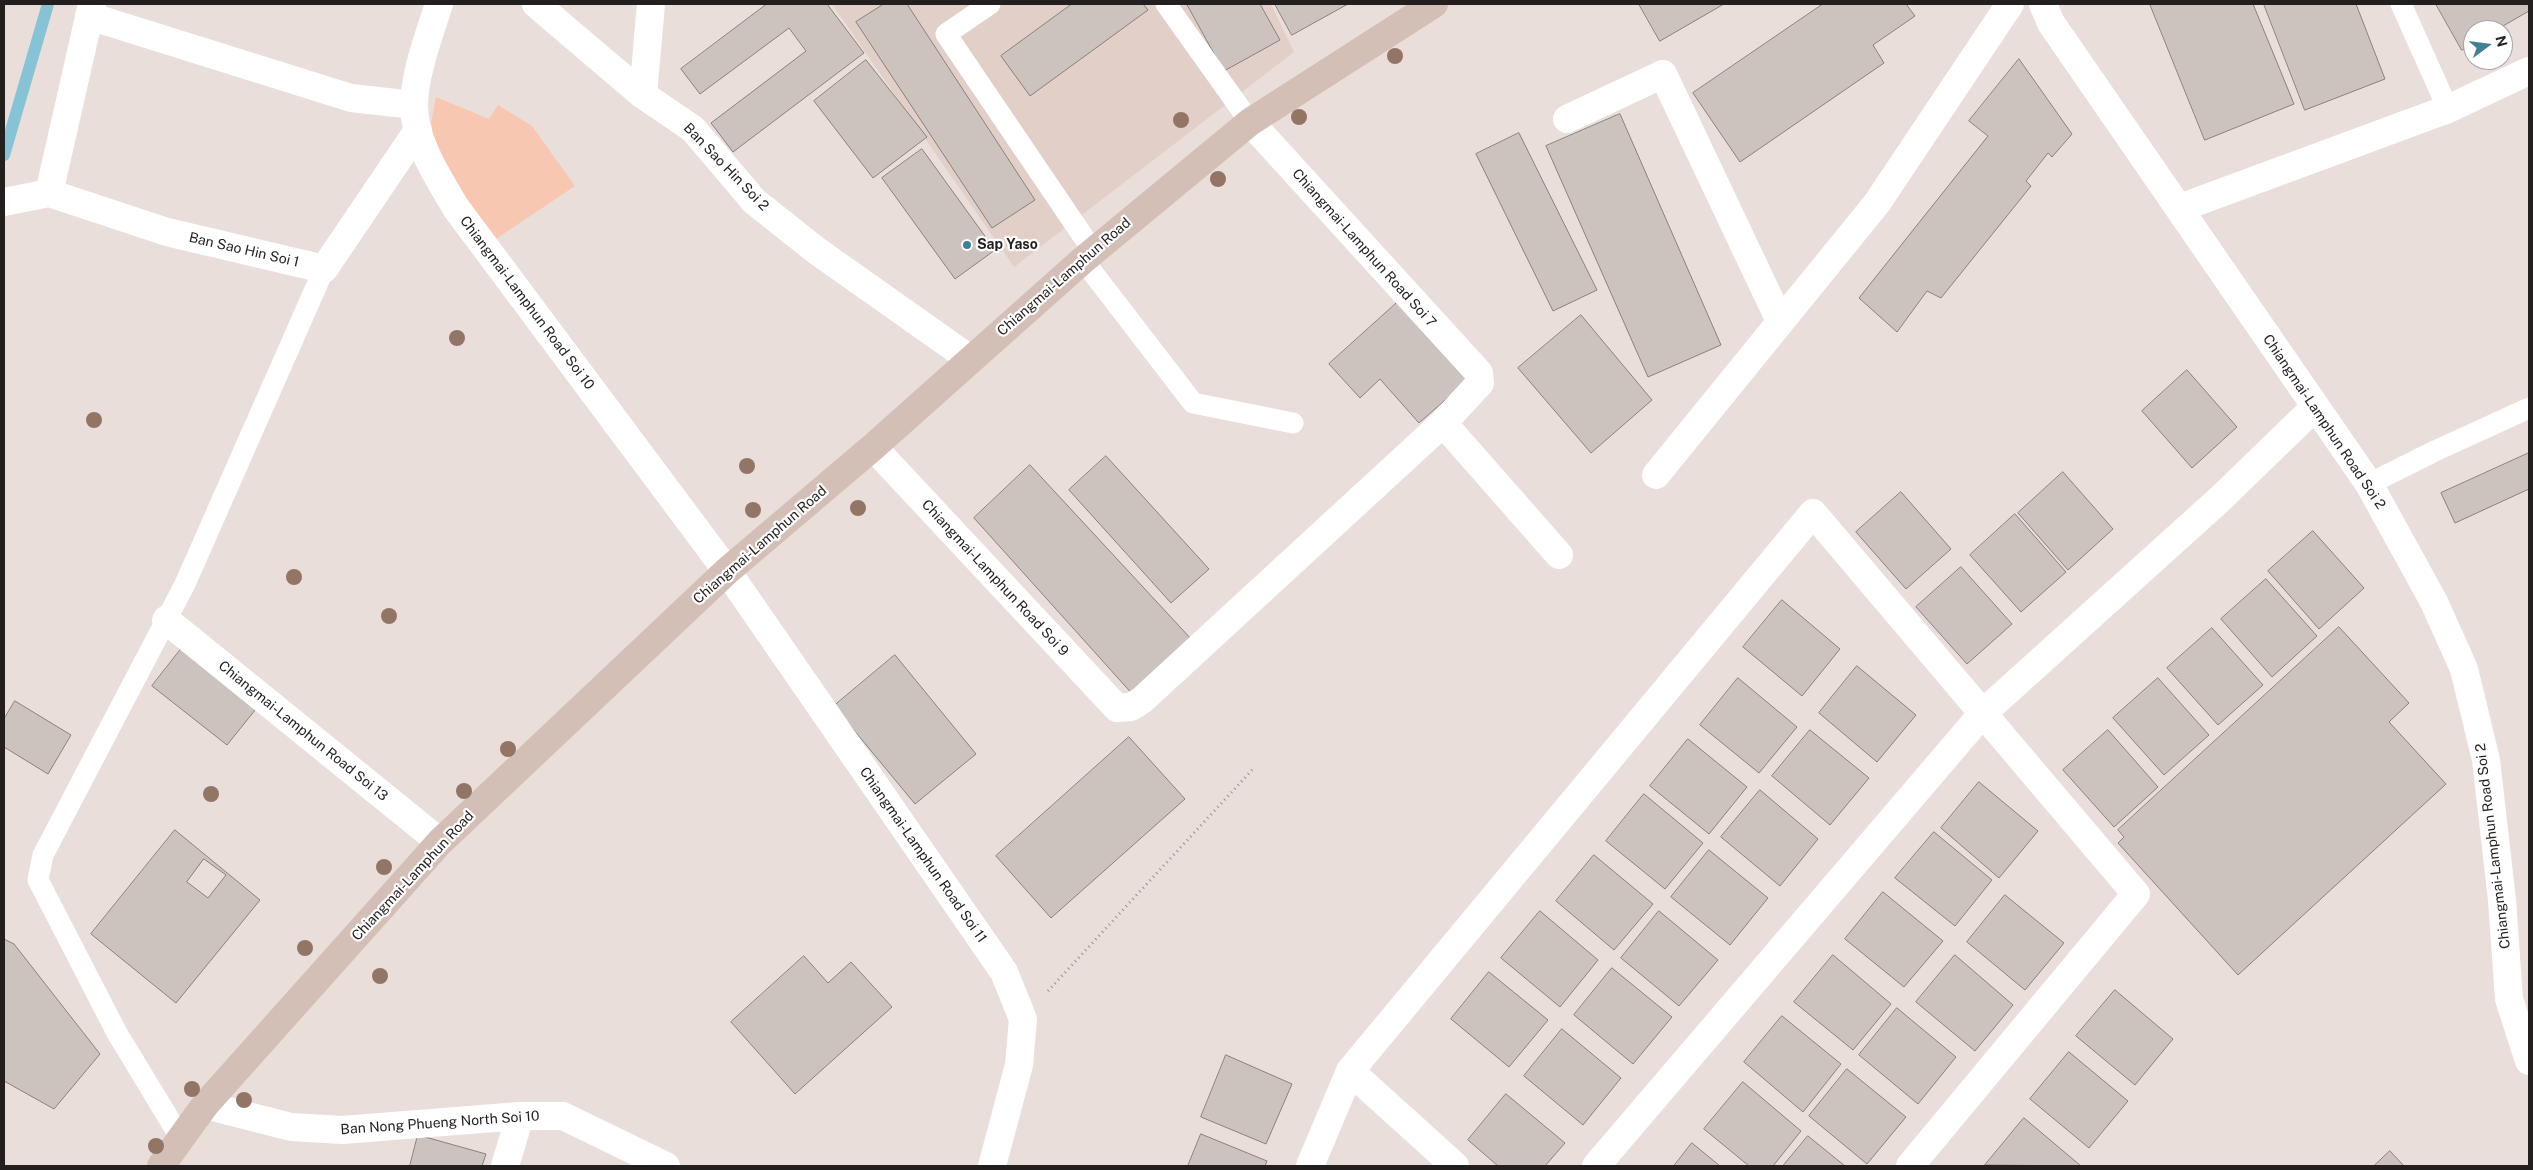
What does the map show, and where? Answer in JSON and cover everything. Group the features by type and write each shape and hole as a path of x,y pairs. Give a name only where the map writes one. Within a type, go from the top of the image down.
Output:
{"main road":[{"name":"Chiangmai-Lamphun Road","path":"161,1166 180,1137 205,1105 440,842 727,571 873,447 1088,255 1250,122 1434,4"}],"street":[{"path":"324,269 416,117 422,57 439,4"},
{"name":"Ban Sao Hin Soi 2","path":"536,4 643,95 693,129 754,201 816,251 970,359"},
{"path":"643,95 651,4"},
{"path":"1656,476 1876,203 2010,4"},
{"name":"Chiangmai-Lamphun Road Soi 2","path":"2043,4 2051,22 2369,484 2434,602 2464,669 2486,760 2502,900 2509,999 2529,1062"},
{"path":"49,193 90,10 351,98 416,117"},
{"path":"2180,208 2448,109 2529,71"},
{"path":"1567,119 1663,74 1780,321"},
{"name":"Chiangmai-Lamphun Road Soi 10","path":"416,117 432,167 456,208 727,571"},
{"name":"Chiangmai-Lamphun Road Soi 7","path":"1250,122 1479,373 1480,383 1443,423"},
{"name":"Ban Sao Hin Soi 1","path":"4,202 49,193 167,232 324,269"},
{"path":"1596,1166 1983,714 2220,499 2315,407"},
{"path":"1443,423 1559,555"},
{"name":"Chiangmai-Lamphun Road Soi 9","path":"873,447 1117,708 1131,707 1142,700 1443,423"},
{"path":"1310,1166 1350,1072 1813,513 2136,894 1910,1166"},
{"name":"Chiangmai-Lamphun Road Soi 11","path":"727,571 1004,972 1023,1019 1020,1065 992,1166"},
{"name":"Chiangmai-Lamphun Road Soi 13","path":"166,620 440,842"},
{"path":"1350,1072 1455,1166"},
{"name":"Ban Nong Phueng North Soi 10","path":"205,1105 291,1127 342,1130 520,1116 563,1116 666,1166"},
{"path":"505,1166 520,1116"}],"lane":[{"path":"990,4 946,34 1088,255 1193,402 1293,423"},
{"path":"1166,4 1250,122"},
{"path":"2401,4 2448,109"},
{"path":"180,1137 118,1034 38,880 43,855 166,620 232,479 324,269"},
{"path":"2369,484 2529,408"}],"path":[{"path":"1023,1019 1253,769"}],"shaded area":[{"path":"832,4 1271,4 1294,52 1014,267"},
{"path":"436,97 489,119 498,105 532,126 575,186 490,243 423,165"}],"building":[{"path":"767,4 827,4 864,53 733,152 711,123 806,51 789,28 700,94 681,69"},
{"path":"884,4 907,4 1035,200 992,228 856,22"},
{"path":"1072,4 1143,4 1148,10 1030,96 1001,56"},
{"path":"1187,4 1260,4 1280,40 1224,71"},
{"path":"1275,4 1348,4 1292,35"},
{"path":"1639,4 1724,4 1660,41"},
{"path":"1823,4 1906,4 1915,16 1873,45 1884,63 1740,162 1693,93"},
{"path":"2150,4 2253,4 2294,104 2205,140"},
{"path":"2264,4 2356,4 2385,79 2305,110"},
{"path":"2436,4 2529,4 2529,11 2513,20 2463,20 2462,50"},
{"path":"2019,59 2072,134 2052,157 2048,153 2026,181 2031,186 1941,298 1927,291 1897,332 1859,298 1988,136 1969,121"},
{"path":"866,60 927,137 873,178 814,101"},
{"path":"1620,114 1721,345 1648,377 1546,146"},
{"path":"1519,133 1597,290 1553,311 1476,154"},
{"path":"922,149 995,250 955,279 882,178"},
{"path":"1400,300 1469,379 1419,423 1380,379 1360,398 1329,364"},
{"path":"1581,315 1652,400 1591,453 1518,368"},
{"path":"2187,370 2237,427 2192,468 2142,411"},
{"path":"2529,453 2529,489 2455,523 2441,493"},
{"path":"1106,456 1209,569 1171,603 1069,490"},
{"path":"1030,465 1193,641 1135,697 974,518"},
{"path":"2063,472 2113,529 2068,570 2018,513"},
{"path":"1901,492 1951,549 1906,589 1856,532"},
{"path":"2015,514 2066,572 2021,612 1970,555"},
{"path":"2313,531 2364,588 2319,629 2268,571"},
{"path":"1961,567 2012,624 1967,664 1916,607"},
{"path":"2266,579 2317,636 2272,677 2221,619"},
{"path":"1782,600 1840,649 1802,696 1743,647"},
{"path":"2339,627 2409,703 2389,722 2446,784 2238,975 2118,843 2124,837 2118,830"},
{"path":"2212,628 2263,685 2218,725 2167,668"},
{"path":"185,644 260,704 227,745 152,686"},
{"path":"895,655 976,754 915,804 834,706"},
{"path":"1857,666 1916,715 1877,762 1819,713"},
{"path":"1738,678 1797,727 1759,773 1700,725"},
{"path":"2158,678 2209,735 2164,775 2113,718"},
{"path":"15,701 71,735 48,774 4,747 4,719"},
{"path":"1810,730 1869,778 1830,825 1772,776"},
{"path":"2108,730 2158,787 2114,827 2063,770"},
{"path":"1129,737 1185,799 1051,918 996,856"},
{"path":"1688,739 1747,787 1709,834 1650,786"},
{"path":"1979,782 2038,831 1999,878 1941,828"},
{"path":"1760,790 1818,839 1780,886 1721,837"},
{"path":"1644,794 1703,843 1665,889 1606,841"},
{"path":"175,830 260,900 176,1003 91,934"},
{"path":"1934,832 1992,880 1955,926 1895,878"},
{"path":"1709,850 1768,898 1730,945 1671,897"},
{"path":"1594,855 1653,904 1614,950 1556,901"},
{"path":"204,859 226,875 208,898 187,882"},
{"path":"1883,892 1943,941 1904,987 1845,939"},
{"path":"2005,895 2064,943 2025,990 1967,942"},
{"path":"1540,911 1598,960 1560,1007 1501,958"},
{"path":"1659,911 1718,960 1679,1006 1621,958"},
{"path":"4,939 14,944 100,1054 54,1109 4,1081"},
{"path":"1833,955 1891,1004 1853,1050 1794,1002"},
{"path":"1955,955 2013,1005 1975,1051 1916,1002"},
{"path":"804,956 828,983 851,962 892,1007 795,1094 731,1022"},
{"path":"1612,968 1672,1017 1633,1064 1574,1015"},
{"path":"1489,972 1548,1020 1509,1067 1451,1019"},
{"path":"2115,990 2173,1039 2135,1085 2076,1036"},
{"path":"1897,1008 1956,1057 1918,1104 1859,1055"},
{"path":"1782,1016 1841,1064 1803,1112 1744,1062"},
{"path":"1562,1029 1621,1078 1583,1125 1524,1076"},
{"path":"2069,1052 2128,1101 2089,1148 2030,1099"},
{"path":"1226,1055 1292,1084 1266,1144 1201,1117"},
{"path":"1847,1069 1906,1117 1867,1164 1809,1116"},
{"path":"1743,1082 1801,1131 1773,1166 1749,1166 1704,1129"},
{"path":"1506,1094 1565,1143 1545,1166 1498,1166 1468,1140"},
{"path":"2024,1118 2081,1166 1985,1165"},
{"path":"1201,1134 1267,1161 1265,1166 1188,1166"},
{"path":"418,1135 486,1154 482,1166 410,1166"},
{"path":"1808,1136 1845,1166 1783,1166"},
{"path":"1692,1143 1720,1166 1674,1166"},
{"path":"2390,1151 2404,1166 2374,1166"}],"waterway":[{"path":"4,155 48,4"}],"place":[{"name":"Sap Yaso","path":"967,245"}]}
